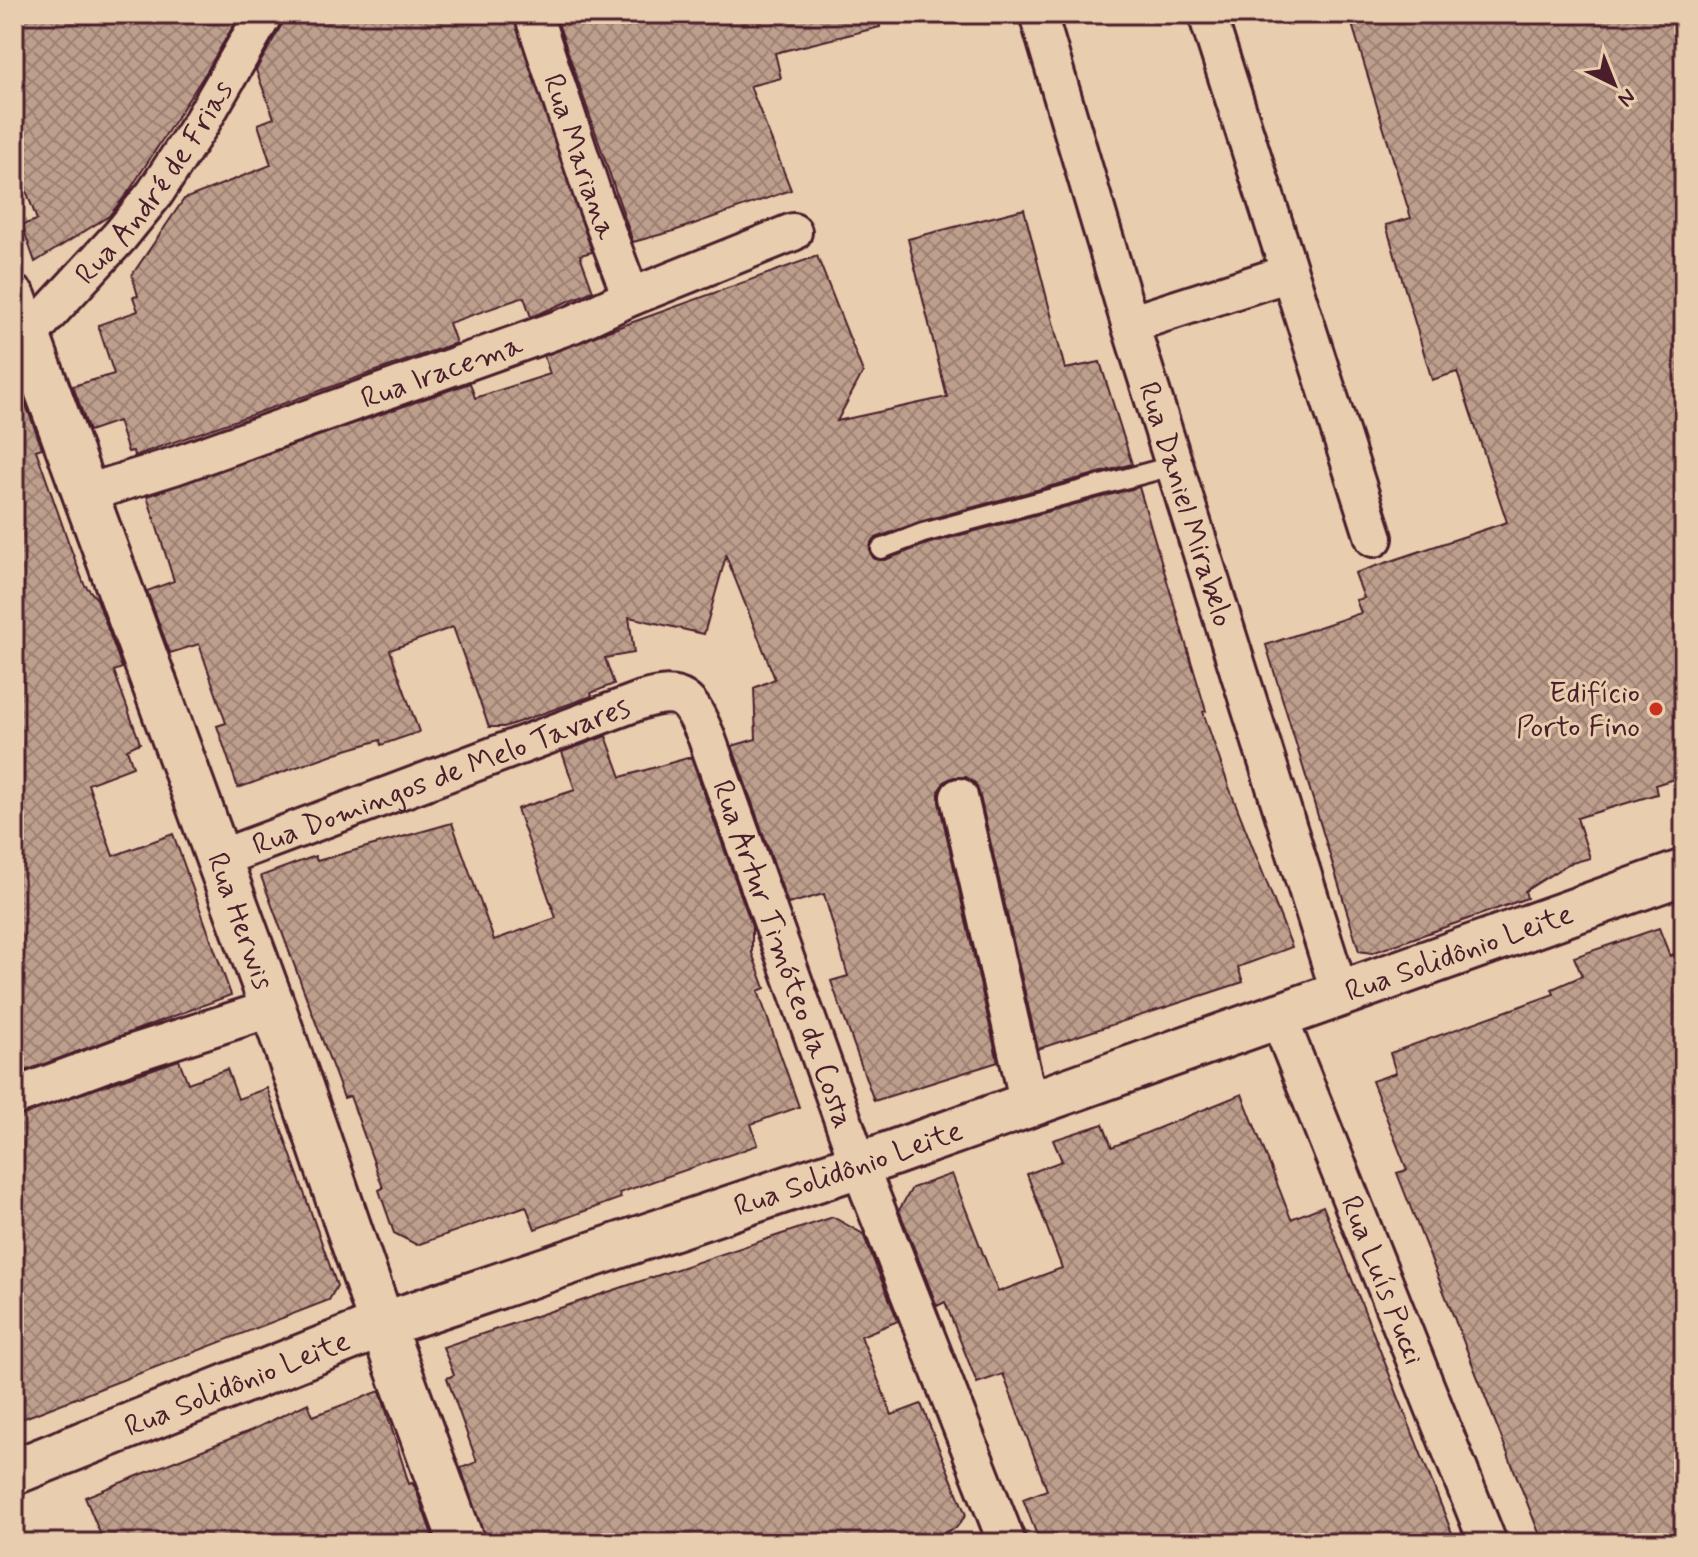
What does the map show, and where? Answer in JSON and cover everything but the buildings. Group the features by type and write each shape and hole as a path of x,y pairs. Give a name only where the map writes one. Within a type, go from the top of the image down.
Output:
{"main road":[{"name":"Rua Herwis","path":"19,330 84,494 273,1008 382,1325 462,1543"},
{"name":"Rua Solidônio Leite","path":"14,1472 382,1325 859,1165 1684,873"}],"street":[{"name":"Rua André de Frias","path":"19,330 155,193 201,123 264,14"},
{"name":"Rua Mariana","path":"533,14 593,195 631,297"},
{"name":"Rua Daniel Mirabelo","path":"1038,14 1130,324 1340,994"},
{"path":"1207,14 1374,538"},
{"name":"Rua Iracema","path":"84,494 174,466 573,324 631,297 793,232"},
{"path":"1130,324 1289,273"},
{"name":"Rua Domingos de Melo Tavares","path":"218,859 666,693"},
{"name":"Rua Artur Timóteo da Costa","path":"666,693 680,697 691,707 706,736 859,1165 1007,1543"},
{"path":"959,797 1029,1104"},
{"path":"14,1097 130,1054 273,1008"},
{"name":"Rua Luís Pucci","path":"1278,1016 1488,1543"}],"lane":[{"path":"881,549 923,533 1176,465"}],"place":[{"name":"Edifício Porto Fino","path":"1656,709"}]}
